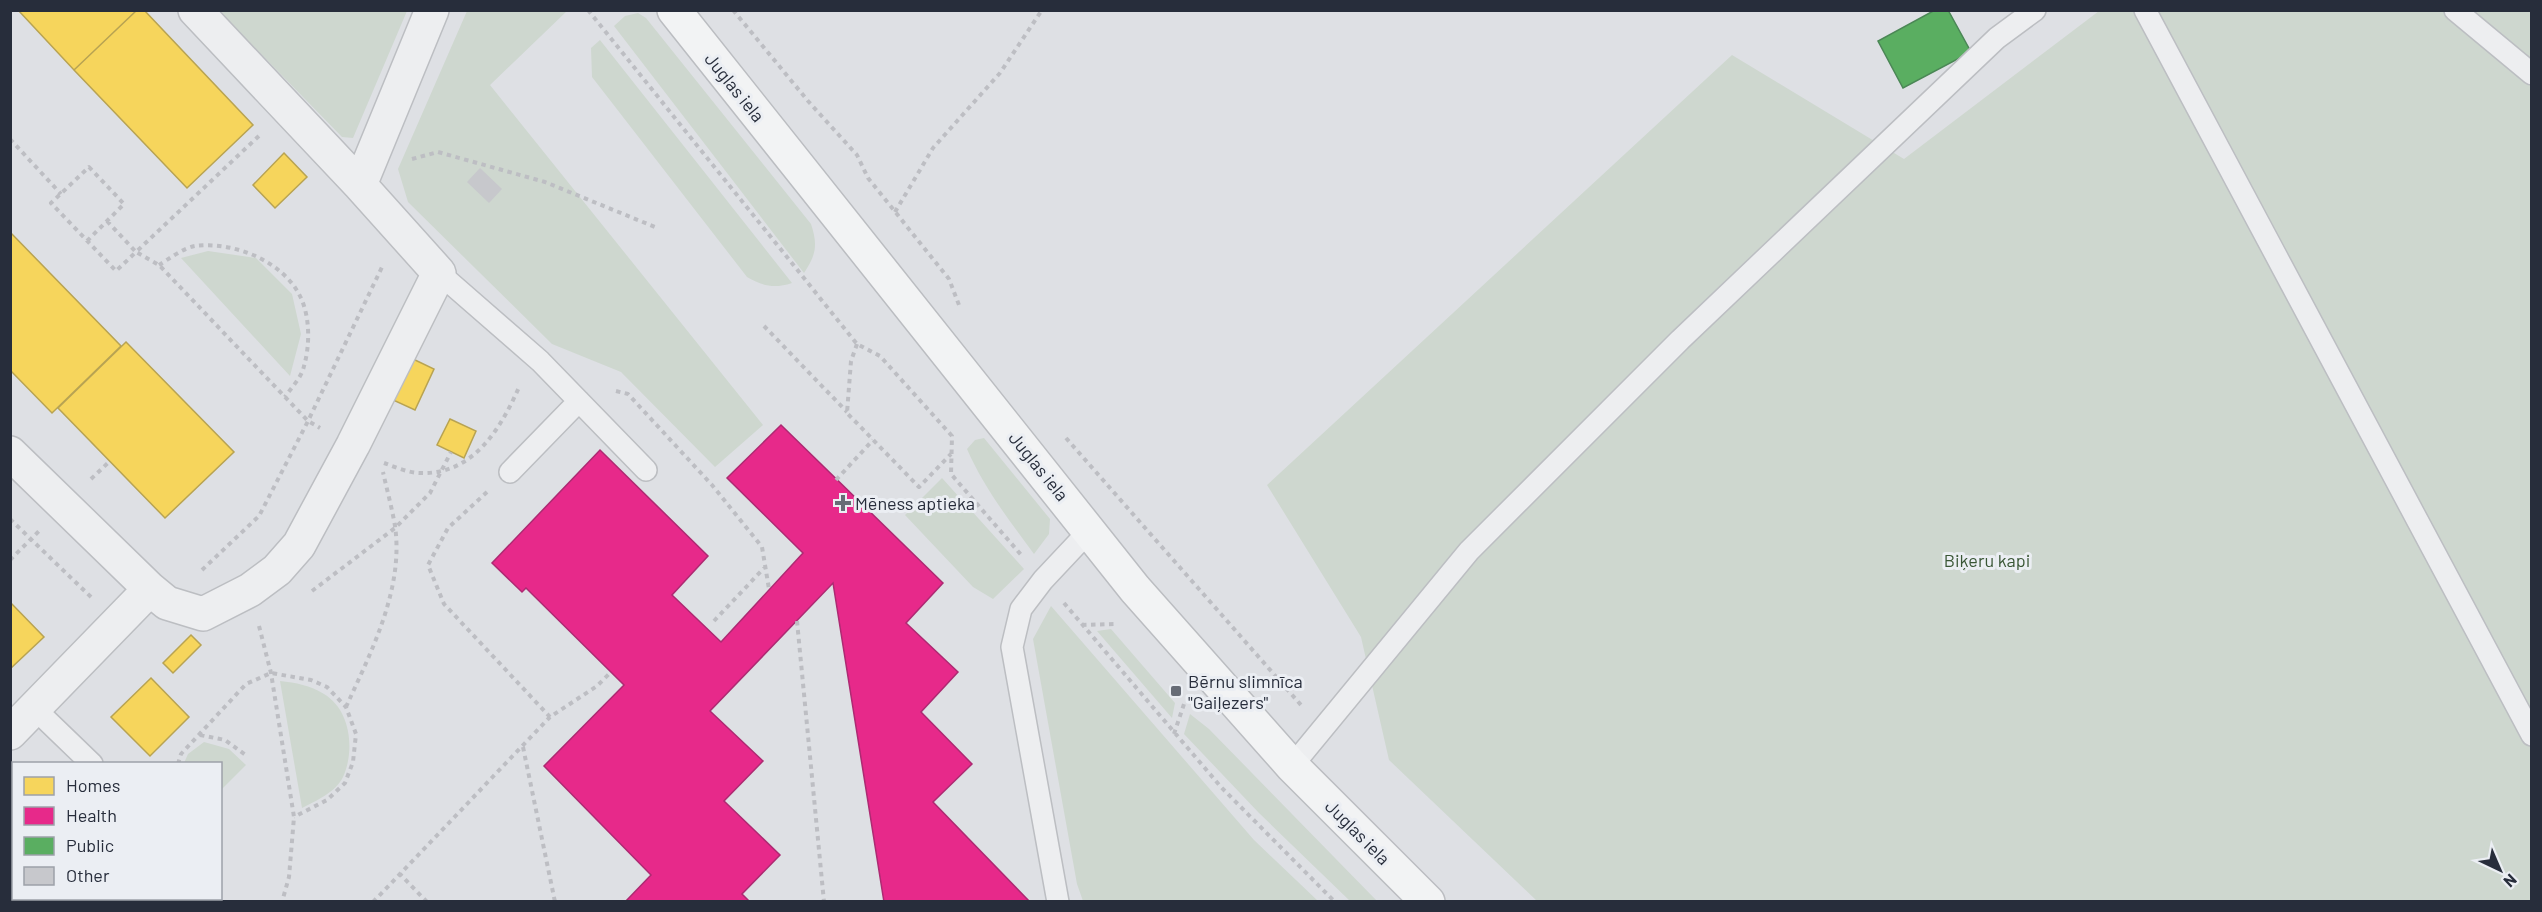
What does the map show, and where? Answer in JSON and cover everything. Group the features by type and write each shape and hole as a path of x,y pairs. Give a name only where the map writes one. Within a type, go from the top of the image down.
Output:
{"main road":[{"name":"Juglas iela","path":"674,10 1135,589 1292,765 1428,902"}],"street":[{"path":"10,453 159,596 203,614 250,590 277,570 299,545 353,445 439,273 360,184 195,10"},
{"path":"360,184 432,10"},
{"path":"10,733 117,623 159,596"}],"lane":[{"path":"1292,765 1469,550 1680,340 1997,38 2035,10"},
{"path":"2145,10 2532,735"},
{"path":"2455,10 2532,74"},
{"path":"439,273 534,355 646,470"},
{"path":"510,472 579,401"},
{"path":"1058,902 1012,647 1021,609 1043,580 1090,530"},
{"path":"35,709 90,762"}],"path":[{"path":"588,10 857,344 880,356 952,436 951,474 1174,735 1221,787 1335,902"},
{"path":"733,10 808,101 858,156 868,178 949,279 963,315"},
{"path":"895,212 933,148 1000,73 1042,10"},
{"path":"87,241 124,204 89,167 51,203 87,241 116,271 287,108"},
{"path":"10,139 61,194"},
{"path":"408,160 438,152 545,182 655,227"},
{"path":"107,221 136,252 159,265 308,422 353,445"},
{"path":"159,596 260,516 400,230"},
{"path":"159,265 193,246 229,246 269,262 285,277 301,297 309,332 304,368 285,397"},
{"path":"765,326 919,487 951,454"},
{"path":"847,413 851,361 857,344"},
{"path":"346,707 380,633 394,574 395,528 381,462 417,474 442,472 470,460 504,421 534,355"},
{"path":"579,401 598,386 628,394 712,485 762,547 769,589"},
{"path":"1065,437 1226,617 1293,699 1326,725"},
{"path":"836,480 873,440"},
{"path":"306,595 395,528 430,493 452,452"},
{"path":"510,472 448,528 428,565 444,604 550,717"},
{"path":"10,519 117,623"},
{"path":"714,621 765,567"},
{"path":"250,590 271,673 294,817 289,877 282,902"},
{"path":"797,621 824,902"},
{"path":"259,625 271,622"},
{"path":"1082,625 1116,623"},
{"path":"374,902 550,717 597,686 611,672"},
{"path":"179,762 181,754 246,684 271,673 311,680 327,687 346,707 356,734 353,762 345,783 327,800 294,817"},
{"path":"1174,735 1185,701 1181,696"},
{"path":"199,735 225,740 247,756"},
{"path":"522,746 555,902"},
{"path":"400,874 427,902"}],"green space":[{"path":"219,11 407,11 353,138 342,137"},
{"path":"467,11 567,11 490,85 763,425 715,467 621,372 552,344 408,202 398,169"},
{"name":"Biķeru kapi","path":"2099,11 2531,11 2531,901 1537,901 1389,760 1361,637 1267,485 1732,55 1904,159"},
{"path":"638,13 646,18 811,224 815,238 815,250 804,273 614,26 625,16"},
{"path":"600,40 792,283 769,286 747,277 592,77 591,48"},
{"path":"208,251 256,258 292,294 301,334 290,376 181,258"},
{"path":"984,438 1050,519 1049,534 1034,554 989,490 967,449 975,440"},
{"path":"942,478 1024,569 993,599 973,587 905,515"},
{"path":"1051,606 1254,840 1318,901 1083,901 1077,884 1033,639"},
{"path":"1111,629 1175,703 1172,718 1097,631"},
{"path":"280,681 308,686 324,694 340,710 348,732 349,755 347,767 340,782 325,796 302,808"},
{"path":"1190,714 1209,729 1377,901 1350,901 1259,813 1184,734"},
{"path":"204,742 229,749 246,765 222,789 222,762 184,762 188,754"}],"building: Homes":[{"path":"18,10 137,10 74,70"},
{"path":"137,10 144,10 253,125 187,188 74,70"},
{"path":"284,153 307,177 275,208 253,185"},
{"path":"10,232 121,346 52,413 10,370"},
{"path":"126,342 234,452 165,518 58,408"},
{"path":"413,359 434,369 415,410 393,400"},
{"path":"450,419 476,431 464,458 437,445"},
{"path":"10,602 44,637 10,669"},
{"path":"191,635 201,645 173,673 163,663"},
{"path":"151,678 189,717 150,756 111,717"},
{"path":"10,874 12,875 12,900 45,900 47,902 10,902"}],"building: Health":[{"path":"781,425 943,583 906,623 958,672 921,712 972,764 933,802 1030,902 884,902 833,583 710,711 763,761 724,801 780,855 742,894 750,902 625,902 651,875 544,766 624,685 526,588 522,592 492,563 600,450 708,556 672,595 721,642 803,553 727,478"}],"building: Public":[{"path":"1935,10 1948,10 1971,52 1903,88 1878,41"}],"building: Other":[{"path":"480,168 502,189 489,203 467,182"}],"place":[{"name":"Mēness aptieka","path":"843,503"},
{"name":"Bērnu slimnīca \"Gaiļezers\"","path":"1176,691"}]}
